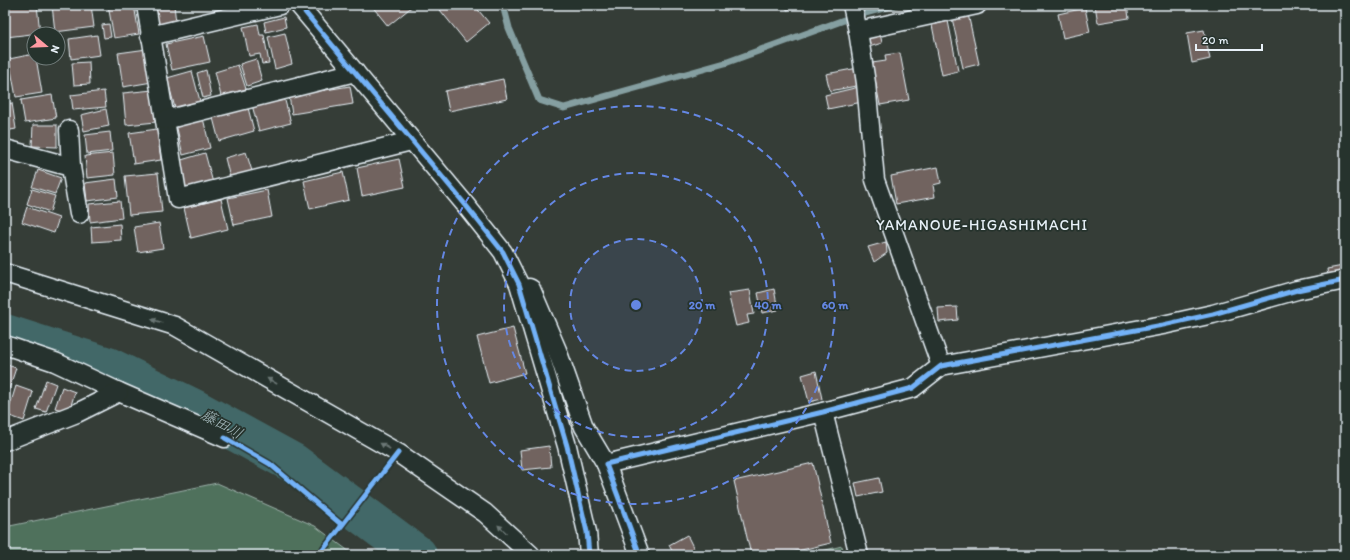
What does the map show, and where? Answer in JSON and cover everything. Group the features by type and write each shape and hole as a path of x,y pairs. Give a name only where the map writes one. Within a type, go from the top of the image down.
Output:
{"street":[{"path":"146,5 178,199 411,141"},
{"path":"150,36 280,5"},
{"path":"299,5 503,252 519,284 567,446 587,532 589,555"},
{"path":"852,5 858,31 866,83 875,180 942,366"},
{"path":"858,31 977,5"},
{"path":"165,120 355,72"},
{"path":"69,130 71,167 79,214"},
{"path":"5,149 71,167"},
{"path":"5,273 175,326 398,453 485,513 531,555"},
{"path":"606,464 823,412 913,388 942,366 1163,325 1213,314 1298,290 1345,280"},
{"path":"519,284 531,289 557,350 584,427 606,464 640,555"},
{"path":"5,346 55,362 119,392 225,438"},
{"path":"5,441 77,413 119,392"},
{"path":"823,412 859,555"},
{"path":"582,555 587,532"}],"green space":[{"path":"217,483 315,526 354,555 5,555 5,527"},
{"path":"842,546 844,555 805,555"}],"building":[{"path":"5,5 37,5 39,26 26,26 26,35 6,37"},
{"path":"52,5 91,5 94,27 66,31 66,26 54,26"},
{"path":"108,5 134,5 139,34 114,38"},
{"path":"146,5 174,5 176,23 150,27"},
{"path":"371,5 414,5 388,26"},
{"path":"436,5 474,5 489,23 466,42"},
{"path":"786,5 808,5 787,10"},
{"path":"1095,5 1127,5 1129,18 1098,23"},
{"path":"1085,8 1090,32 1063,38 1058,14"},
{"path":"968,14 979,64 963,68 952,18"},
{"path":"284,17 286,27 266,32 264,22"},
{"path":"948,21 958,71 942,75 932,25"},
{"path":"109,24 111,37 104,38 102,25"},
{"path":"258,24 260,35 264,35 269,63 262,64 260,54 249,56 243,27"},
{"path":"1204,30 1210,59 1192,63 1187,33"},
{"path":"285,33 292,64 275,69 268,37"},
{"path":"880,33 882,43 869,47 866,36"},
{"path":"97,35 100,55 71,59 69,39"},
{"path":"204,36 210,62 172,70 166,44"},
{"path":"147,49 152,82 123,87 118,53"},
{"path":"900,53 909,100 880,105 872,63 886,61 885,55"},
{"path":"26,56 26,66 37,66 42,93 16,97 9,59"},
{"path":"256,59 262,81 247,86 240,64"},
{"path":"89,62 90,84 74,85 72,63"},
{"path":"238,65 246,89 221,96 215,72"},
{"path":"858,68 861,85 830,91 826,74"},
{"path":"206,70 211,96 203,98 197,73"},
{"path":"192,71 200,101 175,108 167,78"},
{"path":"503,79 507,99 449,111 445,91"},
{"path":"350,86 353,104 292,114 289,96"},
{"path":"859,87 862,102 828,109 825,95"},
{"path":"153,90 156,122 126,125 123,93"},
{"path":"104,91 106,107 73,110 71,95"},
{"path":"52,95 56,118 25,123 21,100"},
{"path":"284,97 291,123 259,131 252,105"},
{"path":"12,103 16,129 5,131 5,104"},
{"path":"247,104 254,131 219,141 212,114"},
{"path":"106,109 109,126 84,131 81,115"},
{"path":"203,118 210,148 183,155 176,124"},
{"path":"33,125 57,125 57,147 32,146"},
{"path":"157,129 161,160 134,164 129,133"},
{"path":"110,132 112,151 87,154 85,135"},
{"path":"246,152 252,171 230,178 225,158"},
{"path":"113,153 115,175 87,178 85,156"},
{"path":"205,153 213,183 185,191 178,161"},
{"path":"399,159 405,187 362,196 357,168"},
{"path":"938,167 941,183 933,185 935,197 896,204 891,176"},
{"path":"38,170 61,178 55,194 32,187"},
{"path":"343,172 349,200 310,209 304,181"},
{"path":"158,173 162,212 129,215 125,176"},
{"path":"116,179 118,197 87,201 85,183"},
{"path":"32,189 55,196 50,212 27,204"},
{"path":"267,190 272,217 234,225 228,198"},
{"path":"221,199 228,229 191,238 184,208"},
{"path":"120,201 122,218 90,222 89,204"},
{"path":"27,207 59,218 54,233 22,222"},
{"path":"159,223 163,248 138,252 134,227"},
{"path":"120,224 121,240 92,242 91,227"},
{"path":"886,242 887,253 874,262 868,247"},
{"path":"1343,266 1345,275 1328,277 1327,269"},
{"path":"774,289 778,310 762,313 758,293"},
{"path":"750,290 754,314 747,315 749,323 736,326 728,293"},
{"path":"957,307 958,320 939,322 938,308"},
{"path":"513,328 525,373 489,383 477,337"},
{"path":"5,364 16,368 5,401"},
{"path":"816,371 822,399 809,402 802,375"},
{"path":"46,380 56,384 46,412 36,409"},
{"path":"16,386 33,392 24,421 7,415"},
{"path":"62,387 75,392 69,412 55,408"},
{"path":"549,446 551,467 522,470 520,450"},
{"path":"813,463 831,543 780,555 751,555 734,481"},
{"path":"879,478 882,492 858,497 855,483"},
{"path":"687,535 697,555 674,555 669,545"}],"waterway":[{"path":"503,5 509,28 539,100 564,108 725,63 855,16 895,5"},
{"name":"藤田川","path":"5,334 108,367 196,410 293,463 417,555"}],"cycle path":[{"path":"299,5 503,252 519,284 567,446 587,532 589,555"},
{"path":"640,555 606,464 823,412 913,388 941,366 1163,325 1213,314 1297,290 1345,280"},
{"path":"225,438 270,464 342,525"},
{"path":"319,555 398,453"}],"district":[{"name":"YAMANOUE-HIGASHIMACHI","path":"982,225"}]}
